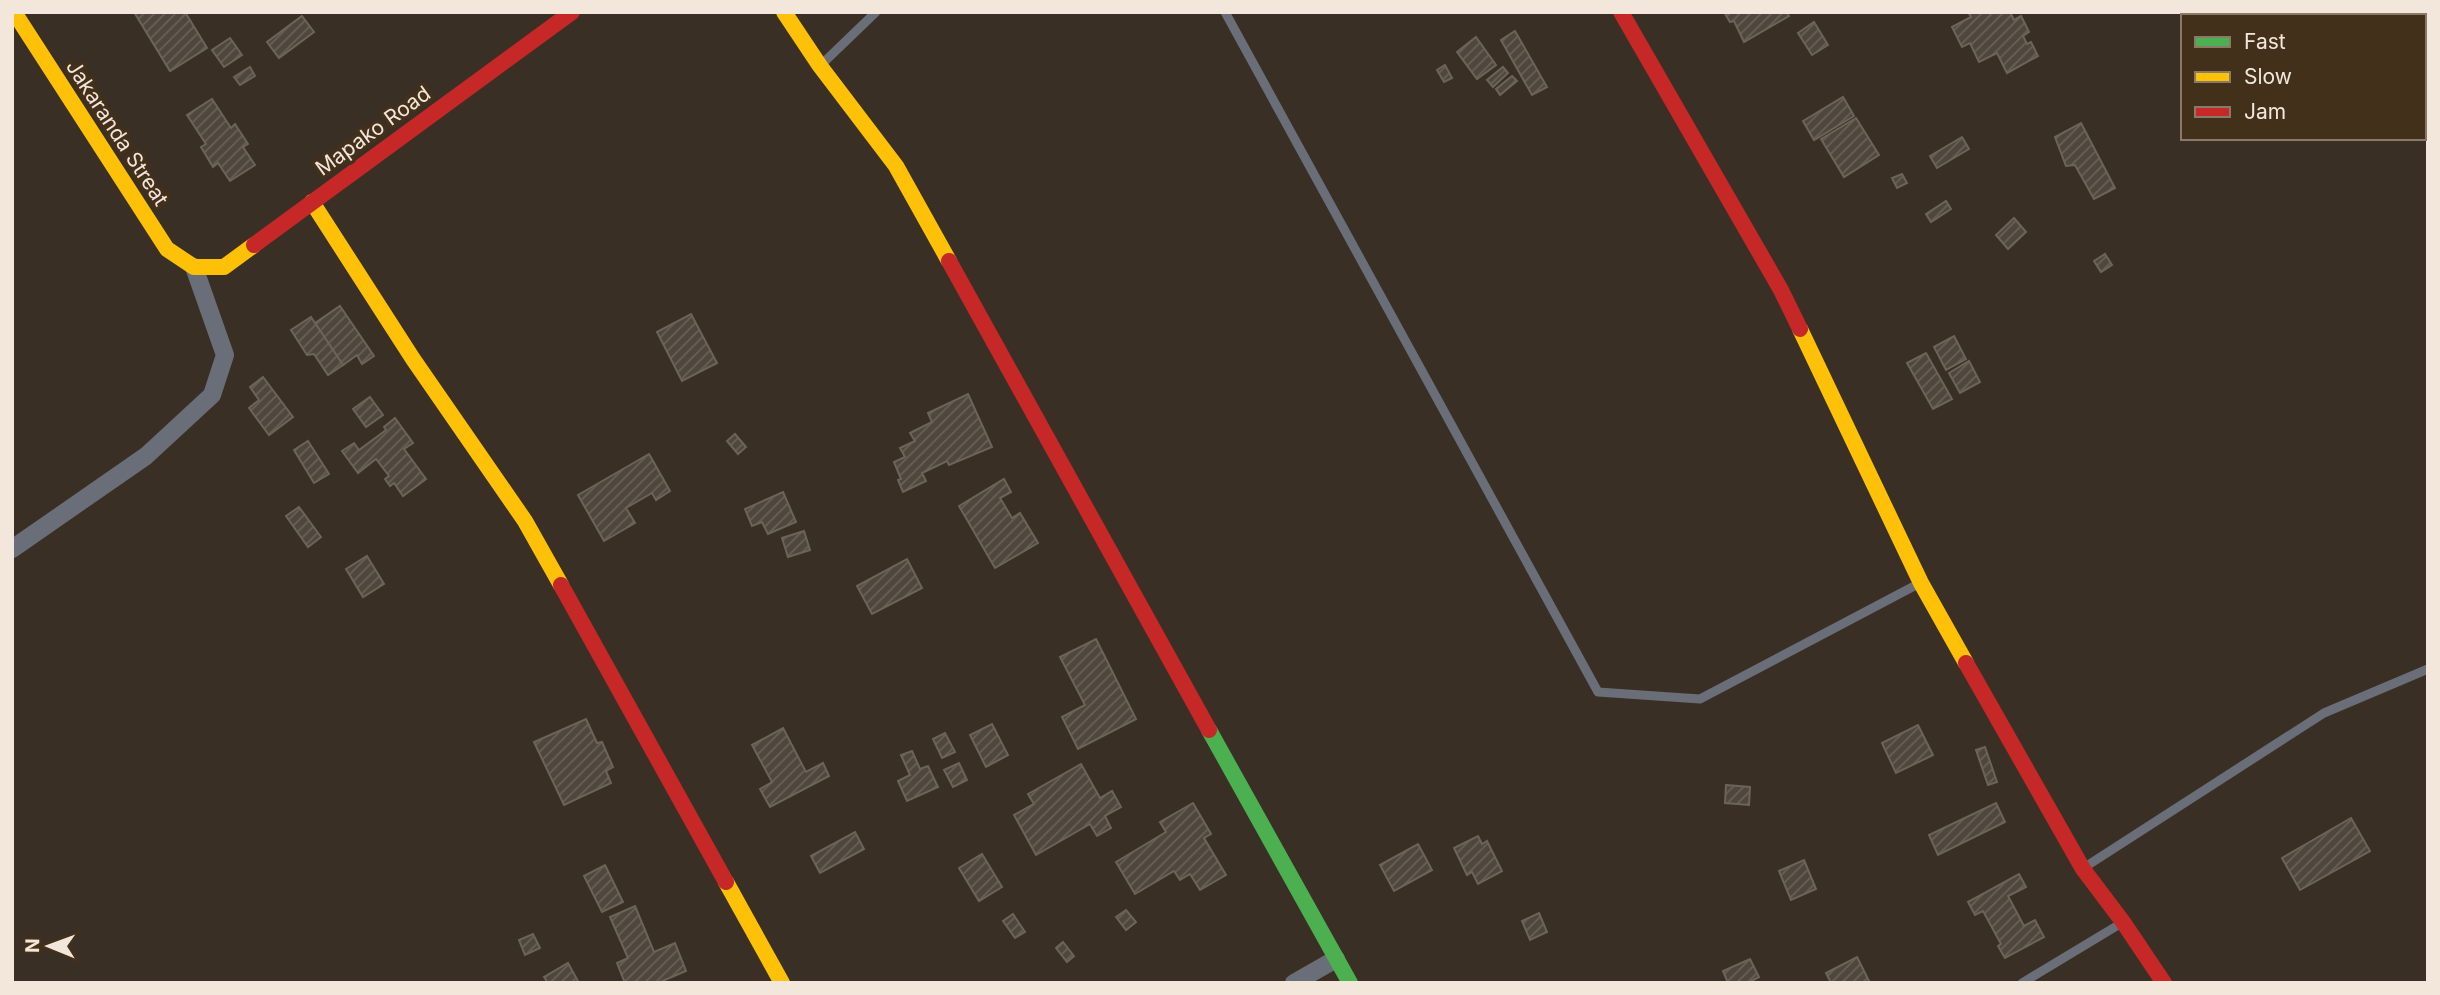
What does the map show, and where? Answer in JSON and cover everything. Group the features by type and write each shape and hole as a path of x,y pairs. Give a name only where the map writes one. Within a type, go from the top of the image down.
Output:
{"street":[{"name":"Jakaranda Streat","path":"14,12 167,249 194,267"},
{"name":"Mapako Road","path":"194,267 224,267 572,12"},
{"path":"784,12 820,66 897,166 1350,983"},
{"path":"1621,12 1781,290 1921,583 2083,869 2164,983"},
{"path":"312,202 413,359 526,521 782,983"},
{"path":"12,549 146,456 212,396 225,355 194,267"},
{"path":"1294,983 1336,959"}],"lane":[{"path":"820,66 876,12"},
{"path":"1225,12 1598,692 1700,699 1921,583"},
{"path":"2083,869 2324,713 2428,669"},
{"path":"2022,983 2123,922"}],"building":[{"path":"134,12 185,12 207,48 170,71"},
{"path":"1724,12 1786,12 1789,16 1744,42 1734,21 1730,22"},
{"path":"1968,12 2010,12 2014,20 2021,16 2029,32 2023,36 2027,44 2031,42 2038,56 2007,73 1997,53 1979,62 1970,43 1962,47 1952,27 1971,17"},
{"path":"302,16 314,32 279,58 267,42"},
{"path":"1814,22 1828,45 1812,55 1798,33"},
{"path":"1515,31 1547,87 1532,95 1501,40"},
{"path":"1476,37 1496,65 1477,79 1457,52"},
{"path":"230,38 242,55 224,67 212,50"},
{"path":"1445,65 1452,78 1444,82 1437,70"},
{"path":"250,67 255,76 240,85 234,77"},
{"path":"1503,67 1508,73 1493,87 1487,80"},
{"path":"1512,76 1517,81 1500,95 1496,89"},
{"path":"1843,97 1854,116 1814,140 1803,121"},
{"path":"212,99 231,128 235,124 248,144 243,147 255,165 230,181 218,163 213,167 201,147 206,144 187,115"},
{"path":"1856,118 1879,155 1844,177 1821,139"},
{"path":"2081,123 2115,188 2094,199 2075,165 2066,166 2055,137"},
{"path":"1962,137 1969,149 1937,168 1930,156"},
{"path":"1902,174 1907,183 1897,188 1892,178"},
{"path":"1946,201 1951,209 1931,222 1926,214"},
{"path":"2014,218 2026,232 2008,249 1996,235"},
{"path":"2105,254 2112,265 2101,272 2094,261"},
{"path":"340,306 374,356 362,364 357,355 343,365 315,323"},
{"path":"691,314 717,363 682,381 657,332"},
{"path":"311,317 343,365 328,375 314,354 307,355 291,330"},
{"path":"1954,336 1966,359 1946,370 1934,347"},
{"path":"1926,353 1952,399 1933,409 1907,363"},
{"path":"1969,361 1980,382 1960,393 1949,373"},
{"path":"263,377 293,417 269,435 249,408 259,400 250,387"},
{"path":"968,394 992,447 949,465 947,461 922,473 926,481 903,492 894,462 905,457 900,448 915,441 910,433 932,422 928,413"},
{"path":"370,397 383,415 366,427 353,409"},
{"path":"395,418 413,443 404,449 426,479 403,496 394,483 390,486 385,479 389,476 376,459 358,473 342,451 354,443 359,450 386,430 384,427"},
{"path":"735,434 746,447 738,454 727,441"},
{"path":"308,441 329,474 314,483 294,450"},
{"path":"649,454 670,491 656,500 652,493 626,508 635,523 604,541 578,495"},
{"path":"1004,479 1011,492 1000,498 1012,518 1020,513 1038,543 995,568 959,506"},
{"path":"783,492 796,522 768,534 762,522 752,526 745,509"},
{"path":"299,507 321,537 308,547 286,516"},
{"path":"804,531 810,550 788,557 782,538"},
{"path":"367,556 384,584 363,597 346,569"},
{"path":"907,559 922,588 872,614 857,586"},
{"path":"1096,639 1136,719 1078,749 1062,717 1085,705 1060,657"},
{"path":"586,719 597,743 602,742 613,767 606,771 611,783 564,805 534,742"},
{"path":"992,724 1008,755 986,767 970,735"},
{"path":"1918,725 1933,755 1896,773 1882,743"},
{"path":"783,728 806,772 823,763 829,776 770,807 760,789 772,782 752,745"},
{"path":"945,733 955,752 942,758 933,739"},
{"path":"1985,747 1997,782 1988,785 1976,750"},
{"path":"912,751 920,769 928,766 938,787 907,801 898,781 910,775 901,755"},
{"path":"959,763 967,780 953,787 944,770"},
{"path":"1081,764 1100,798 1112,791 1121,807 1105,816 1111,828 1097,836 1090,824 1036,855 1014,815 1034,804 1028,794"},
{"path":"1726,785 1750,787 1749,805 1725,803"},
{"path":"1193,803 1211,834 1204,838 1226,875 1200,890 1190,874 1180,880 1174,871 1135,894 1116,862 1166,832 1160,822"},
{"path":"1996,803 2005,822 1938,855 1929,835"},
{"path":"2351,818 2370,851 2300,890 2282,858"},
{"path":"855,832 864,849 820,873 811,856"},
{"path":"1478,836 1482,844 1487,841 1502,871 1478,884 1472,872 1467,875 1454,848"},
{"path":"1418,844 1432,870 1394,891 1380,865"},
{"path":"982,854 1002,887 979,901 959,868"},
{"path":"1804,860 1816,889 1791,900 1779,871"},
{"path":"605,865 623,902 602,912 584,876"},
{"path":"2019,874 2026,887 2008,896 2024,926 2035,920 2044,937 2005,958 1998,946 2001,944 1983,911 1975,915 1968,902"},
{"path":"635,906 654,952 675,943 686,971 658,983 625,983 617,963 628,958 610,917"},
{"path":"1126,910 1136,922 1126,930 1116,917"},
{"path":"1539,913 1547,932 1530,940 1522,921"},
{"path":"1013,914 1025,932 1015,938 1003,921"},
{"path":"533,934 540,948 525,955 519,940"},
{"path":"1063,942 1074,956 1067,962 1056,948"},
{"path":"1857,957 1870,983 1831,983 1826,973"},
{"path":"1750,959 1759,977 1748,983 1728,983 1723,971"},
{"path":"568,963 579,983 548,983 544,977"}],"traffic: fast":[{"path":"1209,730 1350,983"}],"traffic: slow":[{"path":"14,12 167,249 194,267 224,267 254,245"},
{"path":"784,12 820,66 896,166 949,261"},
{"path":"312,202 413,359 525,521 561,585"},
{"path":"1800,329 1921,583 1966,663"},
{"path":"726,882 782,983"}],"traffic: jam":[{"path":"254,245 572,12"},
{"path":"1621,12 1781,290 1800,329"},
{"path":"949,261 1209,730"},
{"path":"561,585 726,882"},
{"path":"1966,663 2083,869 2164,983"}]}
